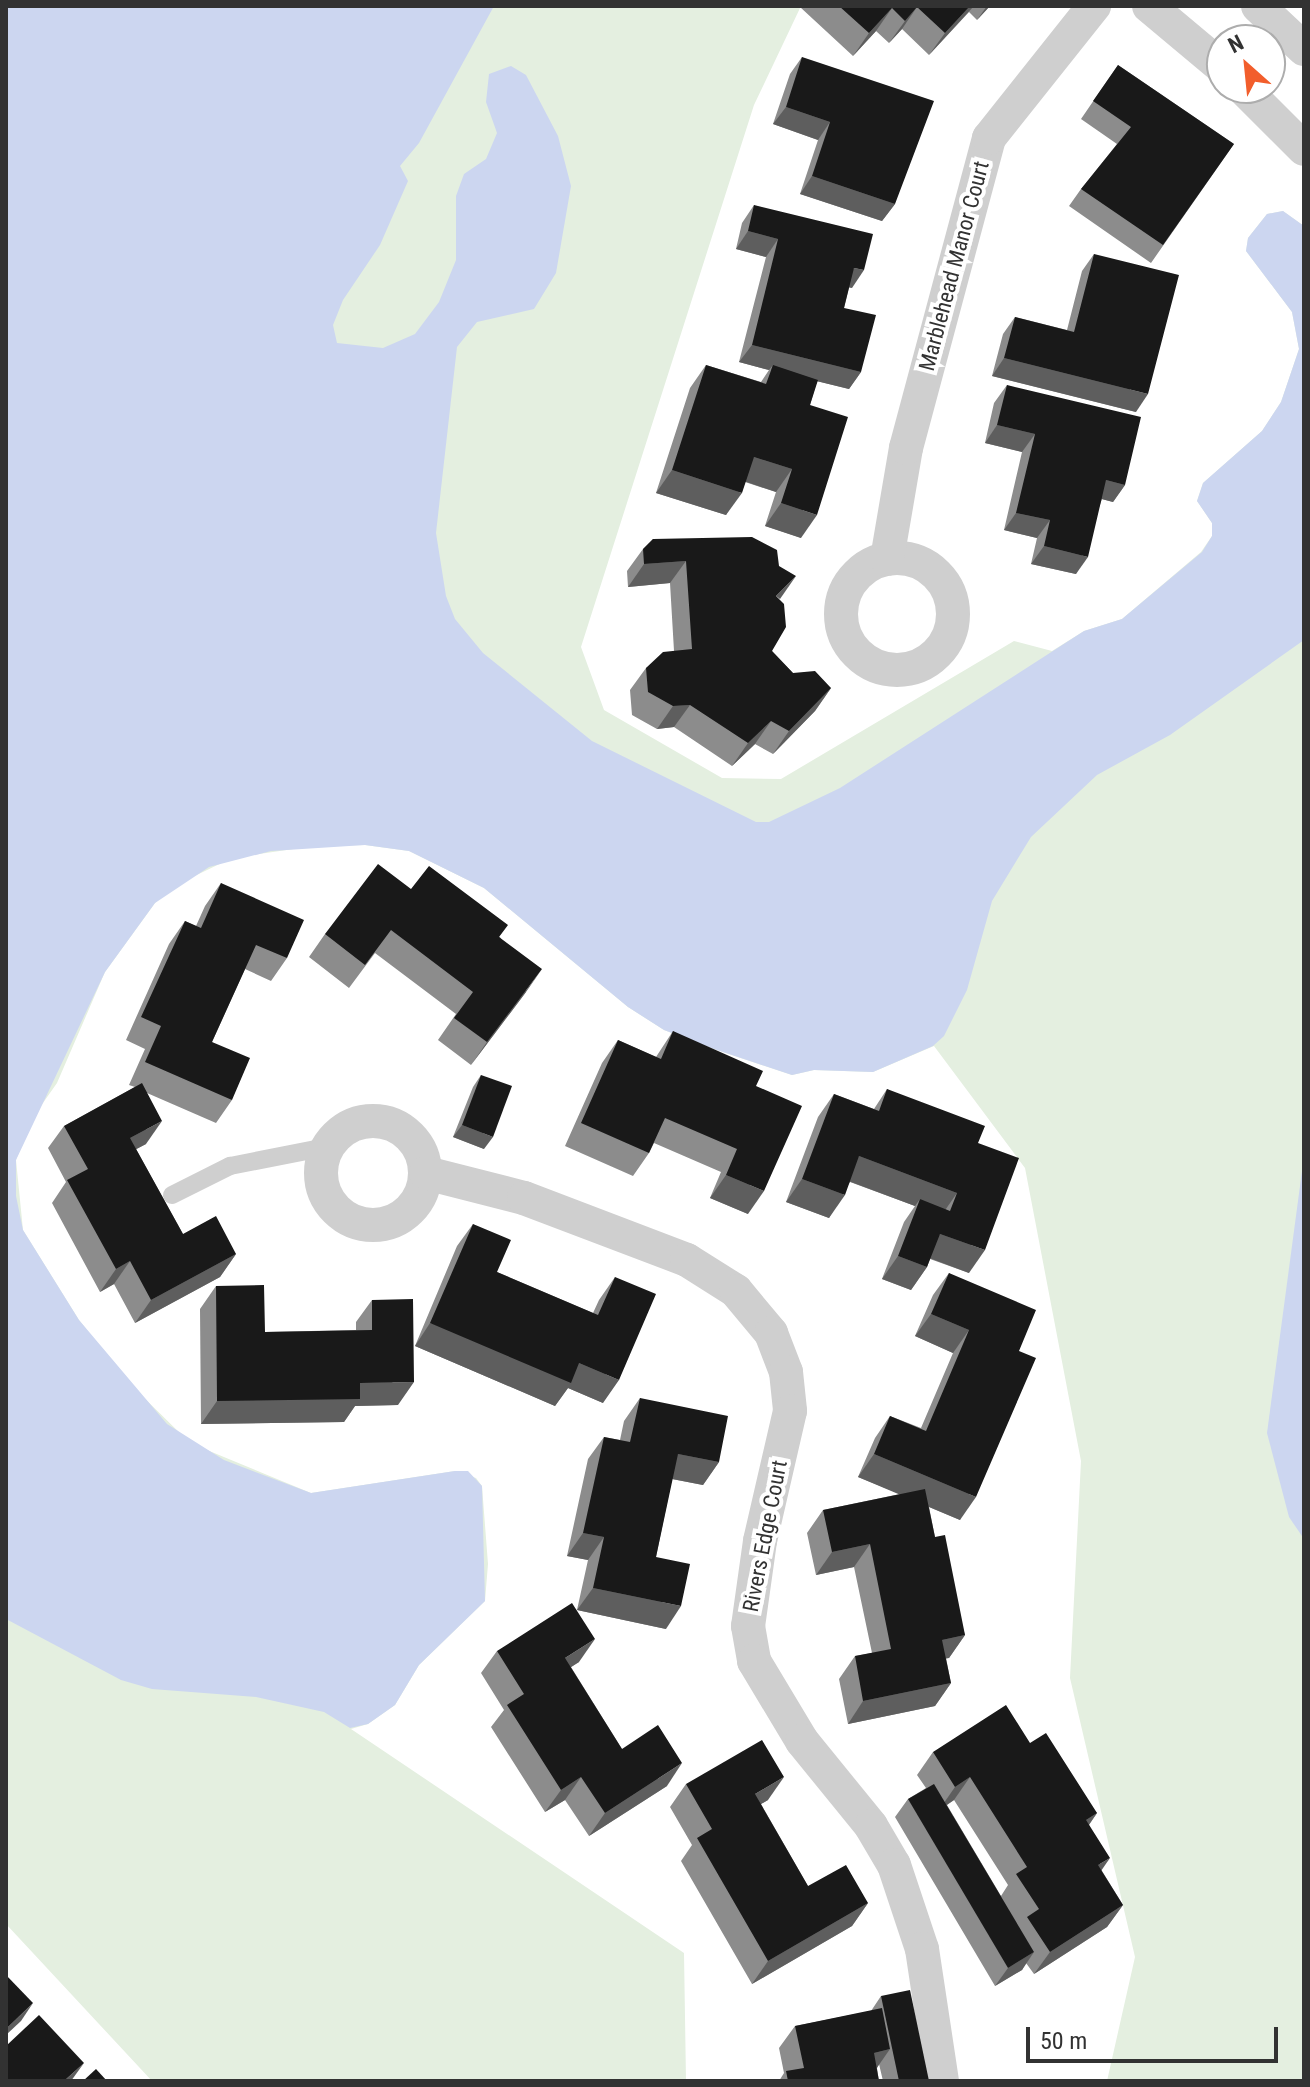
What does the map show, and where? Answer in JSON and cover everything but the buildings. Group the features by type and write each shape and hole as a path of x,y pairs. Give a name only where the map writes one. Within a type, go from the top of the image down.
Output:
{"street":[{"name":"Marblehead Manor Court","path":"887,559 906,448 961,227 989,138 1094,6"},
{"path":"1149,6 1206,54"},
{"path":"1258,6 1304,49"},
{"path":"1259,104 1304,149"},
{"path":"387,1122 415,1141 426,1173 415,1206 402,1218 385,1225 351,1221 326,1197 321,1180 327,1147 353,1124 387,1122"},
{"name":"Rivers Edge Court","path":"426,1173 524,1198 687,1260 736,1291 771,1333 786,1372 790,1411 760,1541 748,1626 754,1661 802,1741 871,1826 894,1865 922,1949 942,2081"}],"lane":[{"path":"172,1195 230,1166 327,1147"}],"green space":[{"path":"6,6 801,6 754,105 581,647 604,710 722,778 781,779 1014,641 1052,651 1084,631 1122,619 1201,552 1212,536 1212,523 1197,501 1203,483 1262,431 1281,402 1299,349 1292,312 1246,251 1248,238 1267,214 1283,211 1304,226 1304,2081 1107,2081 1135,1957 1070,1678 1081,1461 1025,1168 934,1046 873,1072 814,1070 792,1075 714,1049 664,1030 628,1007 484,888 409,851 365,845 314,846 232,858 178,884 155,903 105,972 57,1083 31,1120 16,1160 23,1230 79,1320 129,1383 190,1443 311,1493 455,1471 476,1478 482,1486 488,1564 485,1601 419,1665 395,1705 368,1724 351,1729 684,1953 686,2081 152,2081 6,1924"}],"water":[{"path":"6,6 494,6 419,143 400,166 408,181 380,245 343,300 333,325 337,343 383,348 415,334 439,302 456,260 456,196 464,174 486,159 497,133 486,102 489,74 511,66 526,75 558,136 571,186 556,273 534,309 477,322 457,347 436,533 446,596 455,619 483,653 592,741 756,822 769,822 840,788 1084,631 1122,619 1202,552 1212,536 1212,523 1197,501 1203,483 1262,431 1281,402 1299,349 1292,312 1246,251 1248,238 1267,214 1283,211 1304,226 1304,640 1170,735 1097,775 1031,837 992,901 967,990 944,1036 933,1046 873,1072 814,1070 792,1075 714,1049 664,1030 628,1007 484,888 409,851 365,845 271,851 209,867 155,903 105,972 16,1160 16,1196 23,1230 79,1320 167,1424 224,1460 311,1493 455,1471 468,1471 482,1486 485,1601 419,1665 395,1705 368,1724 350,1728 324,1712 256,1697 152,1689 121,1680 6,1619"},
{"path":"1304,1156 1304,1539 1289,1517 1267,1433"}]}
